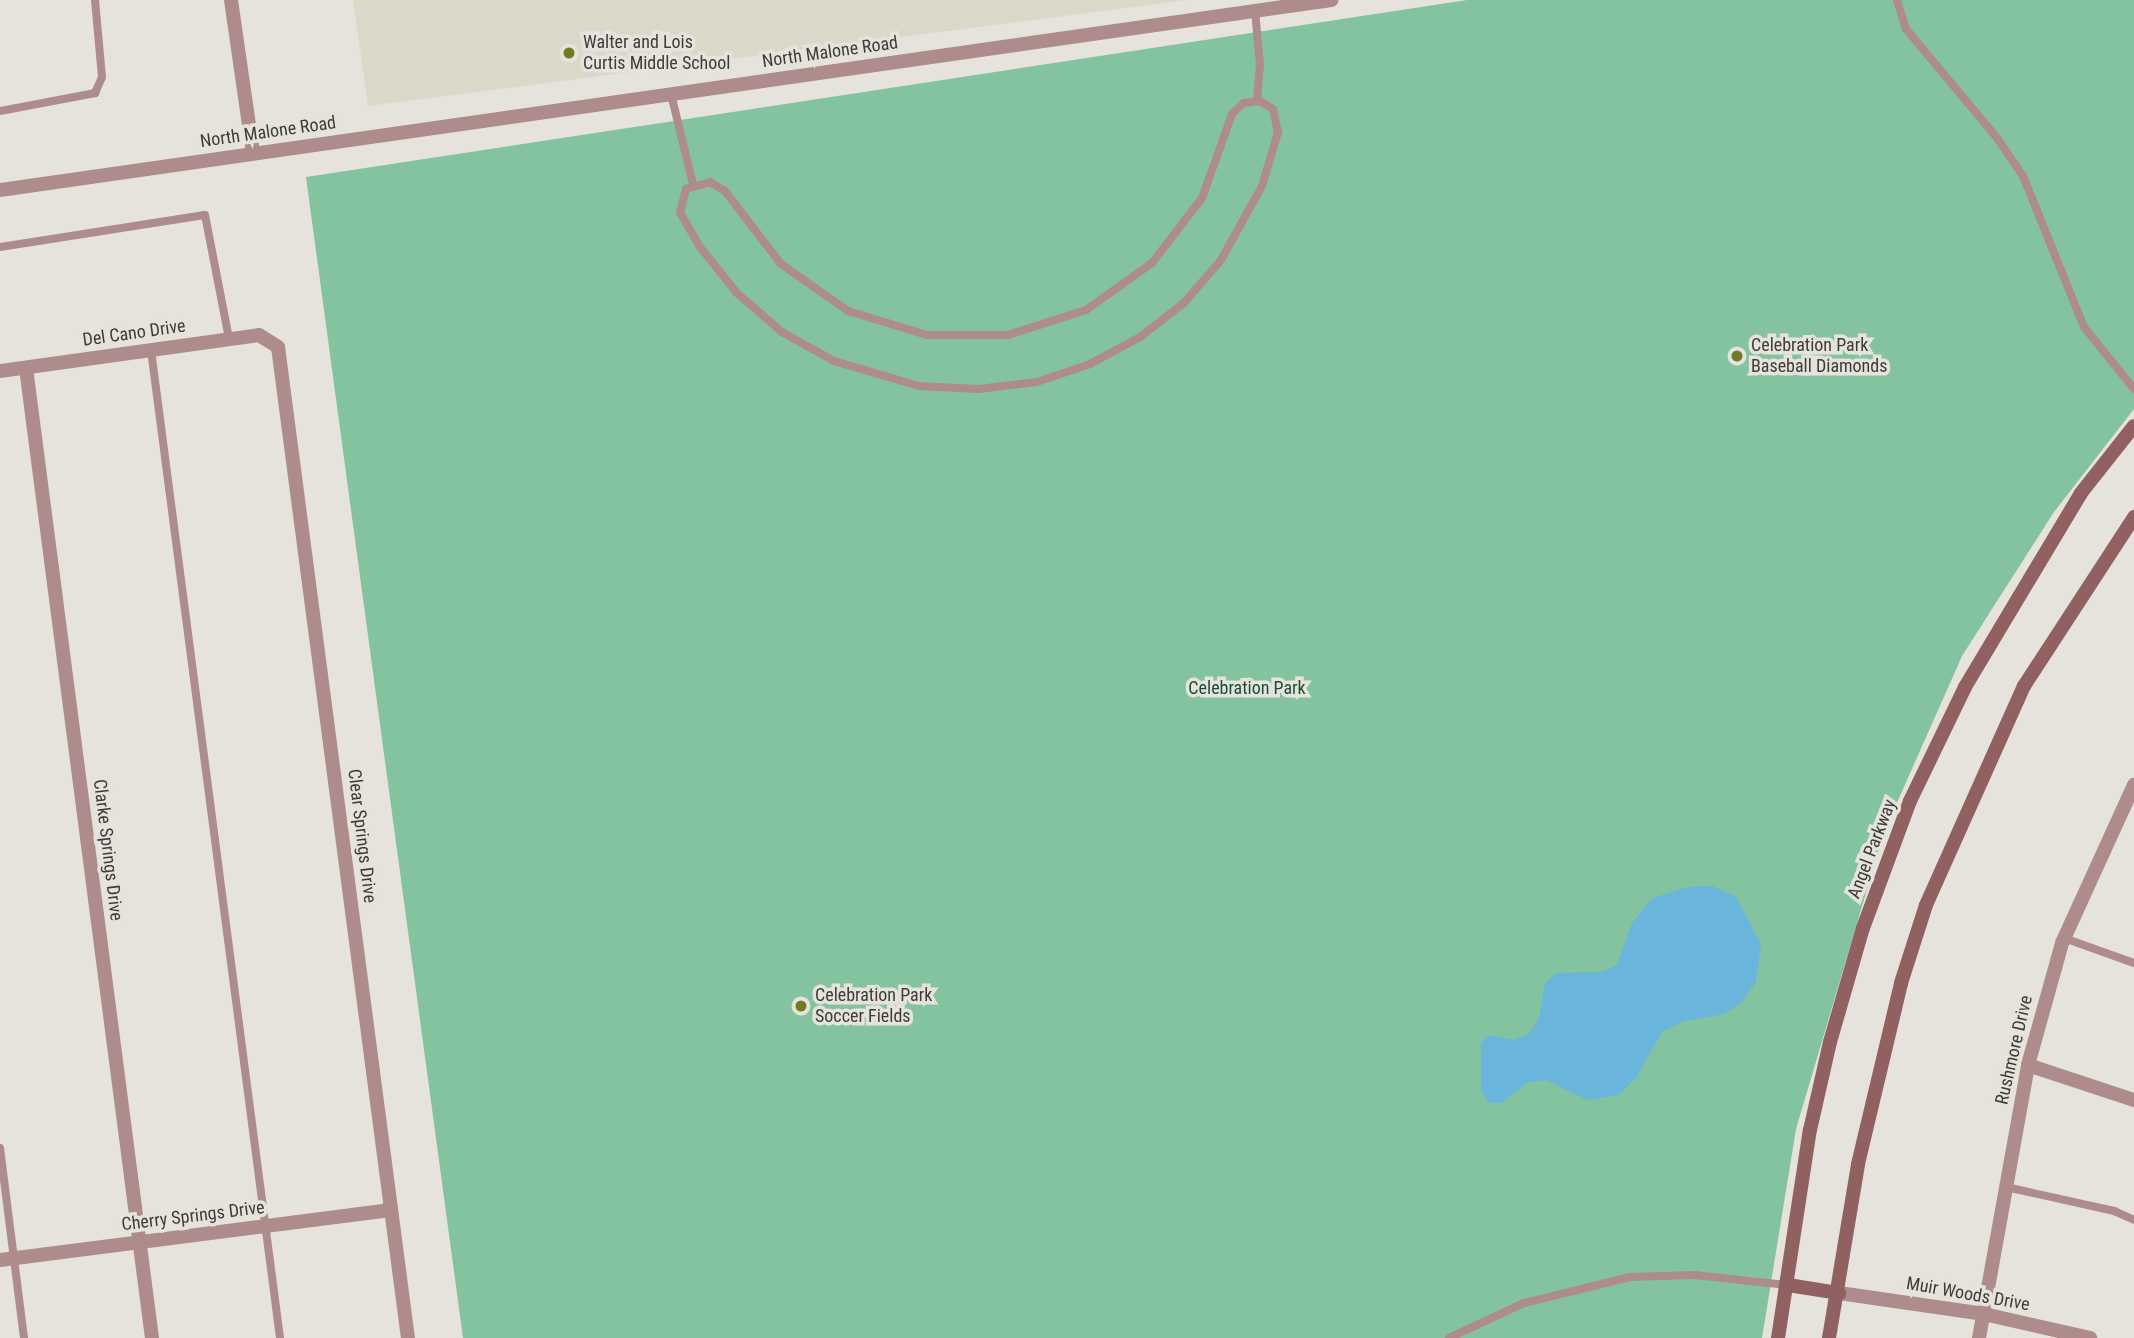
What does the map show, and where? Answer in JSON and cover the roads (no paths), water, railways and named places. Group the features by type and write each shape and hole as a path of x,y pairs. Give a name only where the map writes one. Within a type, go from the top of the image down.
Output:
{"main road":[{"name":"Angel Parkway","path":"1778,1338 1810,1130 1830,1042 1863,928 1910,802 1965,687 2074,505 2134,426"},
{"path":"1829,1338 1839,1293 1858,1164 1901,983 1926,905 2024,686 2134,517"},
{"path":"1788,1285 1839,1293"}],"street":[{"path":"231,0 253,153"},
{"name":"North Malone Road","path":"0,190 671,94 1254,5 1332,0"},
{"name":"Del Cano Drive","path":"0,371 259,335 273,341"},
{"name":"Clear Springs Drive","path":"273,341 281,354 408,1338"},
{"name":"Clarke Springs Drive","path":"26,368 152,1338"},
{"name":"Rushmore Drive","path":"1979,1338 2028,1065 2064,938 2134,785"},
{"path":"2120,812 2134,819"},
{"path":"2028,1065 2134,1100"},
{"name":"Cherry Springs Drive","path":"7,1259 391,1210"},
{"name":"Muir Woods Drive","path":"1839,1293 1984,1314 2090,1338"}],"lane":[{"path":"0,111 95,93 102,77 95,0"},
{"path":"1897,0 1906,29 1997,138 2023,176 2046,222 2084,327 2134,389"},
{"path":"1254,5 1261,65 1257,101"},
{"path":"671,94 693,184 680,205 684,222 724,279 782,332 834,361 890,381 948,389 1007,387 1064,374 1116,352 1163,321 1203,282 1237,237 1271,160 1277,116 1257,101 1244,103 1232,114 1202,198 1152,263 1086,310 1008,335 927,335 848,311 781,264 718,185 693,184"},
{"path":"0,247 205,215 229,339"},
{"path":"151,350 280,1338"},
{"path":"2064,938 2134,962"},
{"path":"0,1148 7,1259 24,1338"},
{"path":"2006,1187 2114,1211 2134,1220"},
{"path":"1449,1338 1524,1303 1630,1277 1695,1275 1788,1285"}],"water":[{"path":"1712,886 1736,897 1761,944 1756,982 1742,1002 1724,1014 1684,1021 1662,1032 1636,1078 1619,1095 1588,1100 1546,1080 1528,1082 1501,1103 1489,1103 1481,1091 1481,1043 1490,1035 1514,1040 1529,1034 1539,1018 1545,984 1556,973 1602,972 1617,965 1632,923 1652,898 1688,887"}],"place":[{"name":"Walter and Lois Curtis Middle School","path":"569,53"},
{"name":"Celebration Park Baseball Diamonds","path":"1737,356"},
{"name":"Celebration Park Soccer Fields","path":"801,1006"}],"park label":[{"name":"Celebration Park","path":"1247,688"}]}
